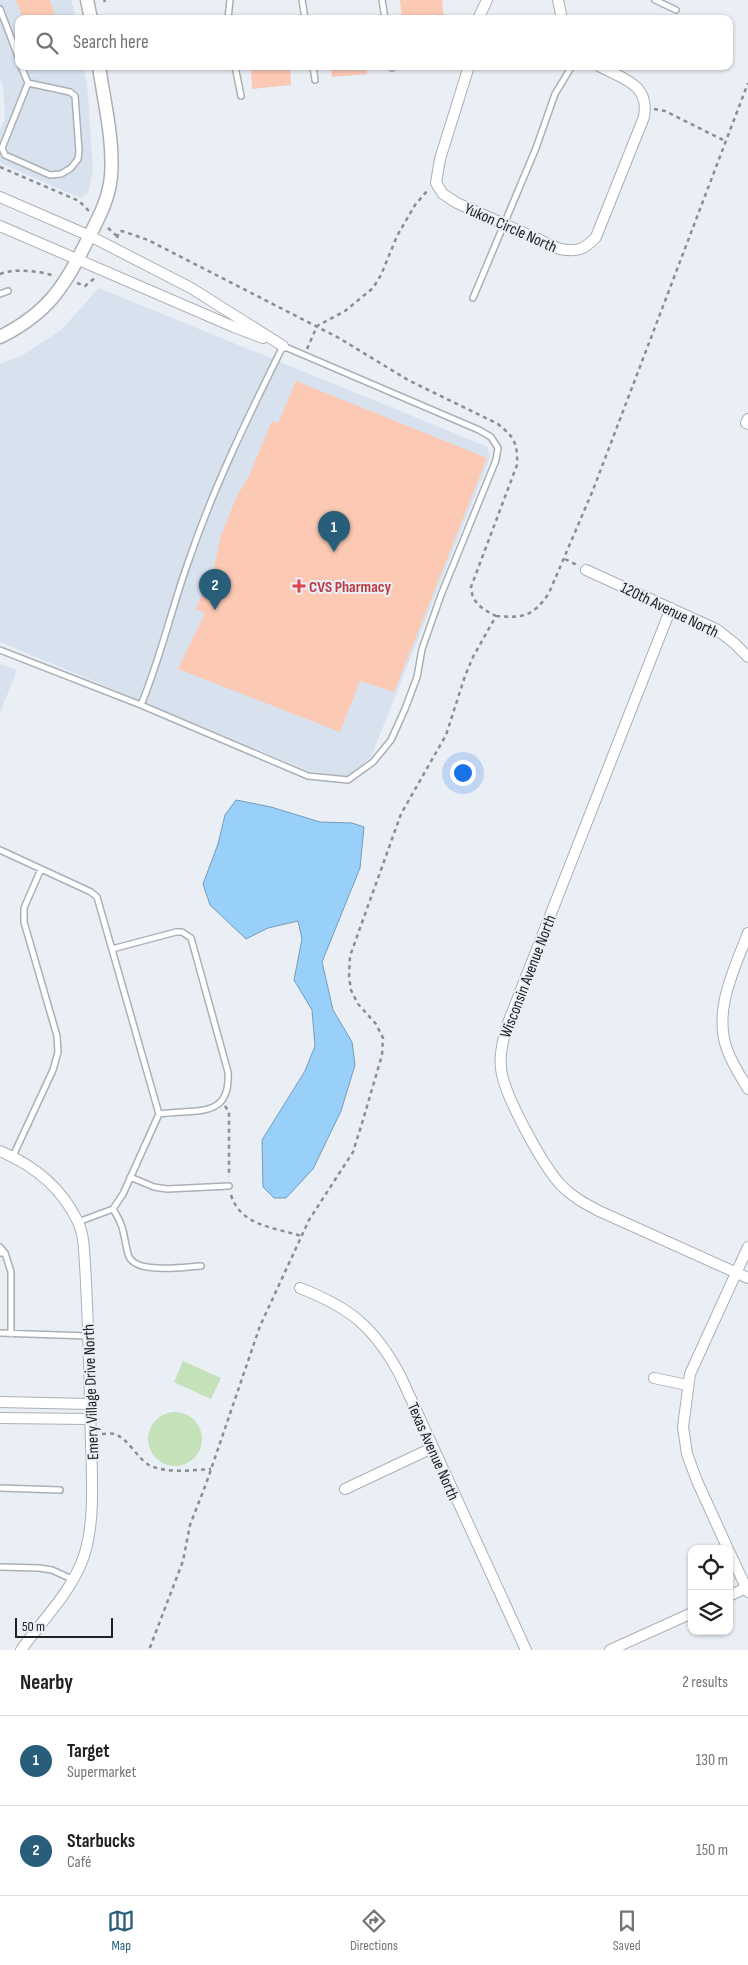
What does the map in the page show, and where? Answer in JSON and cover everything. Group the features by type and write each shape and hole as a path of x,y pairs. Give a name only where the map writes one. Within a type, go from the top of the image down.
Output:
{"street":[{"path":"87,0 90,15"},
{"path":"480,15 487,0"},
{"path":"558,0 561,15"},
{"path":"0,337 32,318 52,300 65,283 79,259 104,207 111,176 112,158 100,70"},
{"path":"436,184 440,159 468,70"},
{"path":"607,70 637,86 646,106"},
{"name":"Yukon Circle North","path":"436,184 442,194 457,203 560,249 572,251 586,247 596,237 644,116 646,106"},
{"path":"0,197 90,236 191,288 283,346"},
{"path":"0,226 234,327 283,346"},
{"name":"120th Avenue North","path":"586,570 716,629 748,657"},
{"name":"Wisconsin Avenue North","path":"672,608 508,1023 502,1045 500,1069 507,1093 517,1114 550,1170 562,1186 578,1200 748,1278"},
{"path":"748,933 729,981 723,1004 723,1028 727,1050 748,1089"},
{"name":"Emery Village Drive North","path":"0,1151 13,1156 34,1169 52,1185 78,1222 84,1251 88,1336 92,1474 90,1522 84,1554 74,1580 65,1595 21,1650"},
{"path":"727,1545 697,1481 687,1454 682,1427 687,1385 697,1358 748,1247"},
{"name":"Texas Avenue North","path":"300,1288 323,1297 352,1314 368,1328 386,1350 400,1375 526,1650"},
{"path":"654,1378 687,1385"},
{"path":"0,1402 90,1404"},
{"path":"0,1418 90,1419"},
{"path":"345,1488 432,1448"},
{"path":"733,1559 747,1590 733,1595"},
{"path":"610,1650 688,1615"}],"lane":[{"path":"228,15 230,0"},
{"path":"302,0 304,15"},
{"path":"382,0 384,15"},
{"path":"654,0 676,10"},
{"path":"0,9 15,43"},
{"path":"23,70 28,83 2,148 5,155 50,176 61,174 71,168 78,159 75,96 70,92 28,83"},
{"path":"236,70 241,96"},
{"path":"314,70 315,80"},
{"path":"473,298 536,148 555,94 570,70"},
{"path":"0,294 8,291"},
{"path":"0,650 141,705 308,776 348,780 373,762 391,740 417,676 422,649 441,595 496,460 498,448 490,437 479,430 283,346 233,449 190,557 155,671 141,705"},
{"path":"0,850 91,892 97,897 158,1114 123,1194 113,1209 78,1222"},
{"path":"13,1156 53,1070 58,1052 57,1036 24,922 24,908 41,869"},
{"path":"112,949 176,932 182,932 191,938 228,1072 229,1085 227,1094 222,1102 216,1106 205,1110 158,1114"},
{"path":"130,1177 154,1187 167,1189 229,1186"},
{"path":"113,1209 123,1227 129,1259 135,1264 148,1268 200,1266"},
{"path":"0,1247 11,1272 11,1334"},
{"path":"0,1333 88,1336"},
{"path":"0,1488 60,1490"},
{"path":"0,1567 52,1570 74,1580"}],"path":[{"path":"118,236 119,232 122,231 148,240 317,326 408,380 498,424 512,438 518,452 516,464 471,587 472,595 484,610 496,616 528,615 540,606 549,593 593,490 748,83"},
{"path":"646,106 665,111 725,141"},
{"path":"0,168 79,201"},
{"path":"304,354 317,326 345,311 373,288 381,275 397,236 415,205 436,184"},
{"path":"0,274 6,272 42,272"},
{"path":"149,1650 183,1562 190,1525 256,1337 300,1236 320,1200 352,1152 382,1055 382,1033 358,1004 351,990 348,977 350,956 402,814 446,735 470,663 496,616"},
{"path":"222,1102 229,1112 229,1186 237,1209 251,1221 300,1236"},
{"path":"91,1433 114,1434 148,1464 159,1469 211,1469"}],"shaded area":[{"path":"0,0 71,0 75,15 15,15 15,70 85,70 93,171 88,193 80,198 0,163 0,130 5,118 3,86 0,77"},
{"path":"99,288 488,447 490,458 371,757 347,777 309,771 0,642 0,364 21,356 61,330"},
{"path":"0,664 17,670 0,713"}],"green space":[{"path":"183,1361 221,1378 211,1399 174,1382"},
{"path":"175,1412 185,1414 194,1420 200,1429 202,1439 200,1449 194,1458 185,1464 175,1466 165,1464 156,1458 150,1449 148,1439 150,1429 156,1420 165,1414"}],"water":[{"path":"236,800 271,807 320,822 352,823 364,827 360,868 322,962 333,1010 352,1042 355,1065 341,1111 313,1169 286,1198 274,1198 263,1187 262,1140 305,1071 315,1046 312,1010 294,980 302,939 298,921 268,928 246,939 210,905 203,884 218,844 225,815"}],"building":[{"path":"16,0 50,0 55,15 22,15"},
{"path":"400,0 442,0 444,15 402,15"},
{"path":"251,70 290,70 291,85 252,89"},
{"path":"331,70 366,70 367,74 332,77"},
{"path":"296,381 487,458 394,692 360,681 340,732 178,669 205,613 196,609 214,567 221,536 236,498 249,476 272,421 278,423"}],"place":[{"name":"Target","path":"334,552"},
{"name":"CVS Pharmacy","path":"299,586"},
{"name":"Starbucks","path":"215,610"}]}
